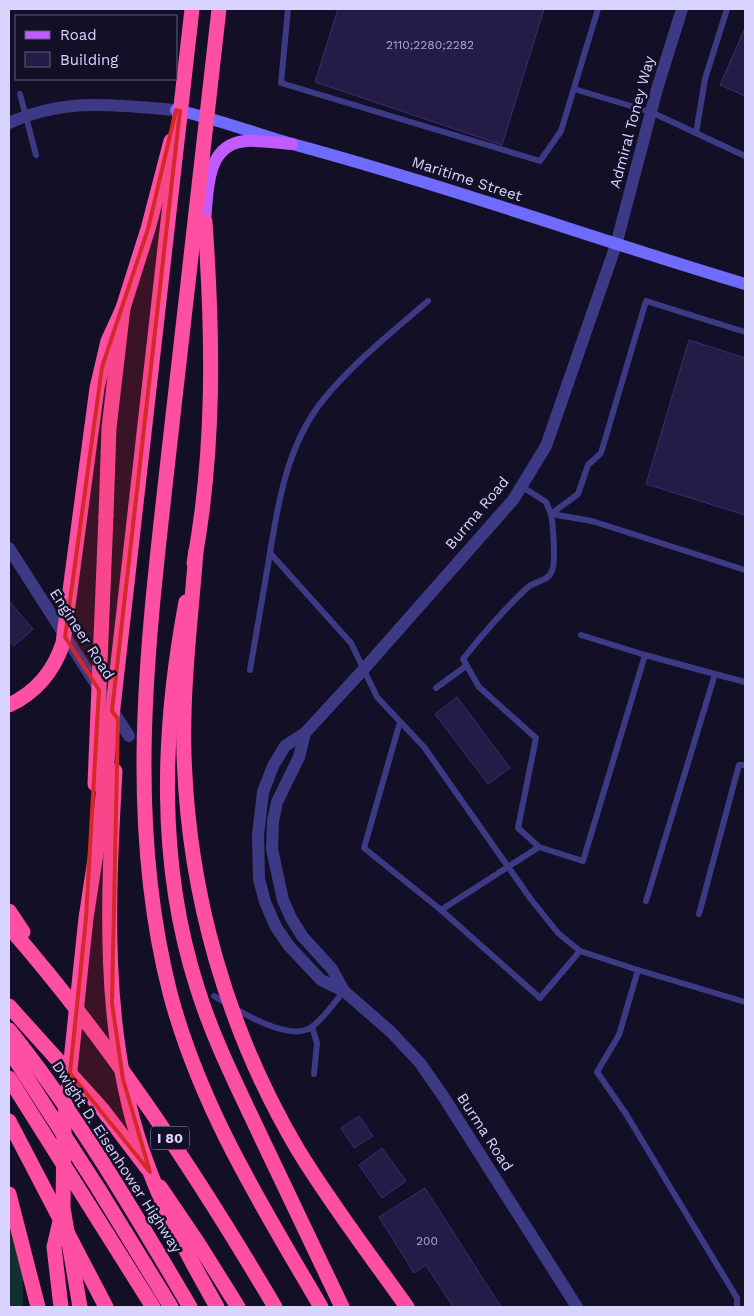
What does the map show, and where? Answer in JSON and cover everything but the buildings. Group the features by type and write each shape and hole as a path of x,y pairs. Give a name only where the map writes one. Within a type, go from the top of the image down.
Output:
{"highway":[{"path":"86,918 98,840 190,9"},
{"path":"218,9 157,568 144,734 145,839 154,918 165,969 178,1019 195,1069 234,1157 321,1307"},
{"path":"9,705 32,691 48,674 63,643 96,395 108,341 123,308 168,160 176,110"},
{"path":"205,222 211,348 210,425 196,551 184,702 184,768 194,867 216,960 241,1033 285,1127 326,1194 407,1307"},
{"path":"80,1307 63,1208 64,1127 86,918 97,743 109,428 123,308"},
{"path":"196,551 178,653 167,758 168,836 178,913 196,986 213,1033 342,1307"},
{"path":"124,605 113,829 111,966 116,1040 132,1115 151,1177 179,1239 217,1307"},
{"path":"9,911 53,977"},
{"name":"I 80","path":"9,927 53,977 173,1142 275,1307"},
{"path":"9,1006 102,1109 154,1177 238,1307"},
{"name":"Dwight D. Eisenhower Highway","path":"9,1030 43,1074 86,1138 190,1307"},
{"path":"9,1050 98,1188 171,1307"},
{"path":"9,1078 152,1307"},
{"path":"9,1121 106,1307"},
{"path":"9,1194 38,1307"},
{"path":"61,1307 54,1247 63,1208"},
{"path":"96,1289 102,1307"}],"main road":[{"path":"176,110 190,9"},
{"path":"205,222 204,116 218,9"},
{"name":"Maritime Street","path":"176,110 204,116 292,144 406,175 616,245 745,284"},
{"path":"205,222 210,170 217,156 230,146 245,141 292,144"}],"street":[{"name":"Admiral Toney Way","path":"616,245 651,112 682,9"},
{"path":"9,123 25,115 53,107 86,104 176,110"},
{"name":"Burma Road","path":"578,1307 426,1072 391,1032 344,991 321,980 289,946 276,927 265,902 259,879 258,835 262,792 273,766 285,746 305,733 513,500 546,446 616,245"},
{"name":"Engineer Road","path":"9,548 129,736"},
{"name":"Burma Road","path":"305,733 298,757 277,802 273,821 272,849 283,900 291,918 302,936 332,969 344,991"}],"lane":[{"path":"288,9 281,83 540,161 561,131 598,9"},
{"path":"696,133 705,80 727,9"},
{"path":"574,89 651,112 745,156"},
{"path":"20,94 36,155"},
{"path":"250,670 283,484 294,452 307,424 322,401 355,367 428,301"},
{"path":"551,514 578,494 588,465 601,453 646,301 745,332"},
{"path":"521,486 546,502 551,514 554,526 552,571 543,582 530,585 500,612 463,659 479,687 536,738 518,828 539,847 583,861 645,655"},
{"path":"551,514 592,521 745,570"},
{"path":"270,553 351,643 376,697 424,747 509,865 530,898 558,933 580,951 745,1002"},
{"path":"581,635 645,655 745,682"},
{"path":"436,688 466,666"},
{"path":"646,902 715,674"},
{"path":"400,722 364,848 441,910 540,998 580,951"},
{"path":"699,914 739,766 745,764"},
{"path":"441,910 539,847"},
{"path":"638,970 619,1035 597,1072 626,1114 737,1298 737,1307"},
{"path":"214,996 281,1030 297,1032 312,1027 344,991"},
{"path":"312,1027 317,1043 314,1074"}],"highlighted area":[{"path":"176,110 180,111 112,711 118,719 112,1003 123,1079 150,1172 70,1073 86,918 99,690 65,637 102,367 148,229"}],"green space":[{"path":"9,1218 23,1277 23,1307 9,1307"}]}
